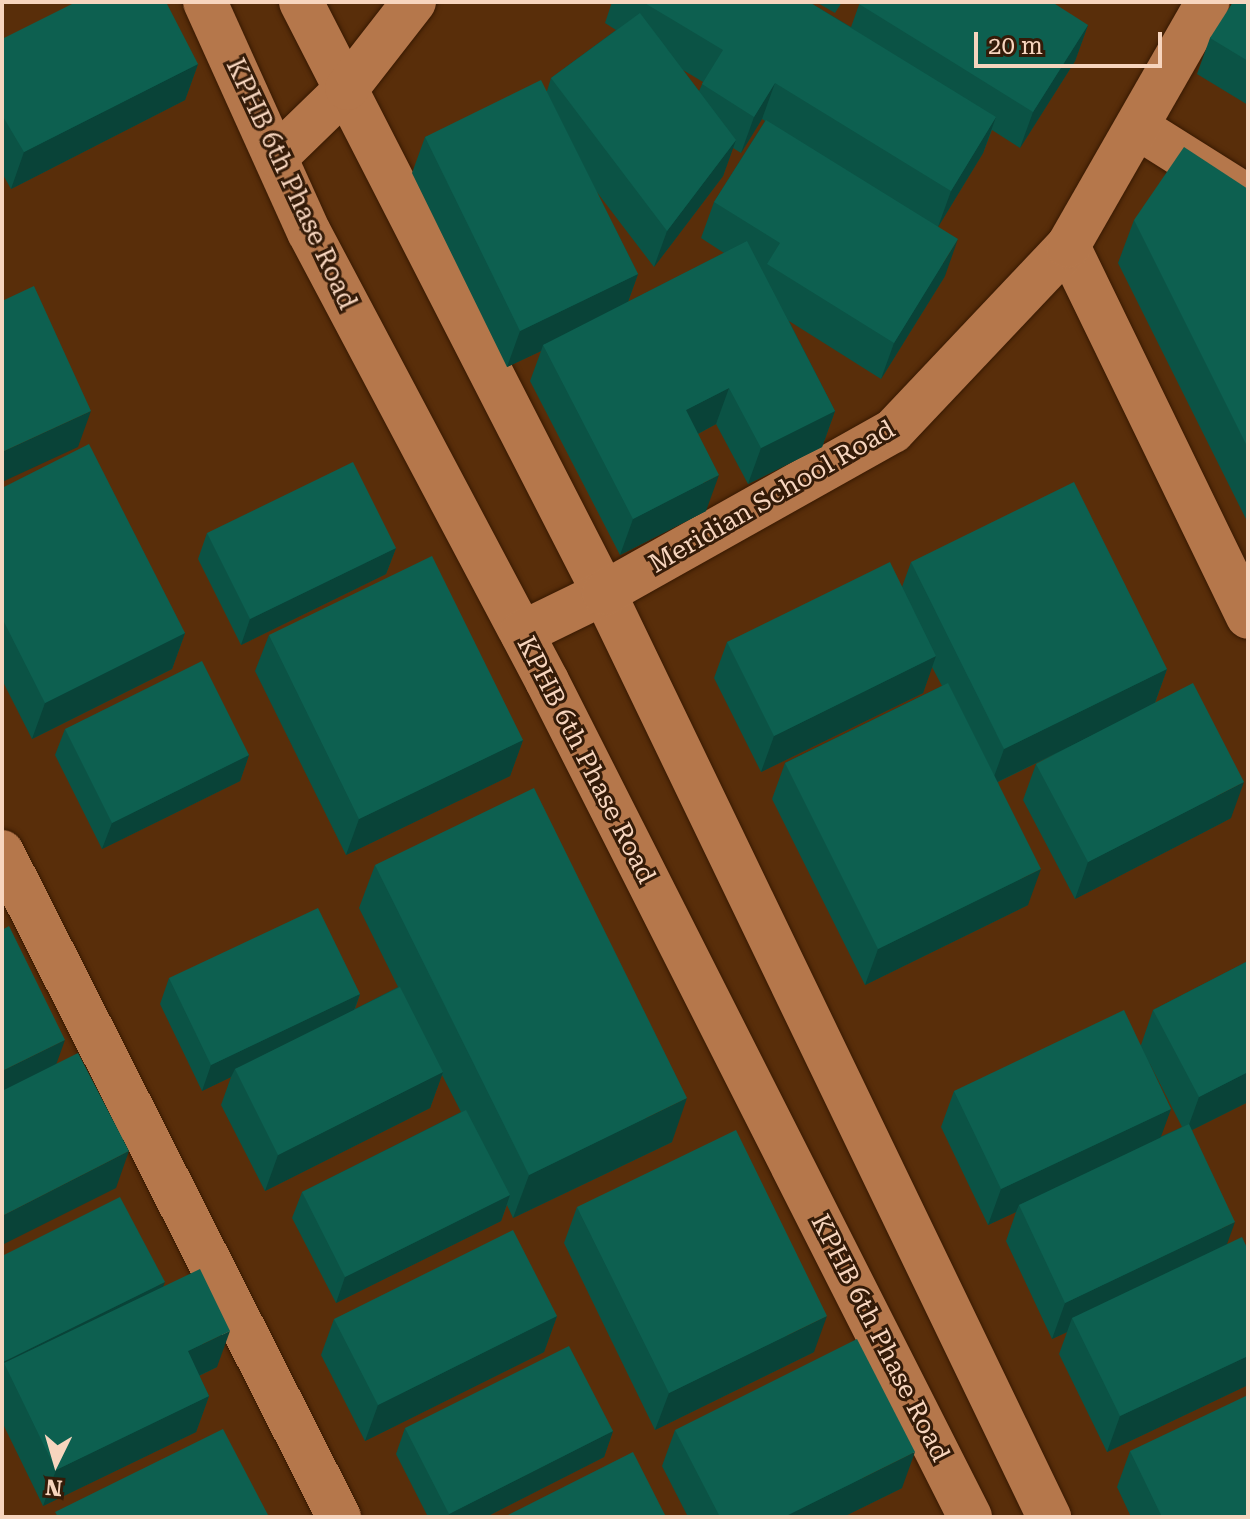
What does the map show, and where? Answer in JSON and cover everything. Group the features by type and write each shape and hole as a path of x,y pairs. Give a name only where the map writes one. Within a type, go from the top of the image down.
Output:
{"street":[{"name":"KPHB 6th Phase Road","path":"205,2 309,232 522,633 967,1516"},
{"path":"301,2 604,593 1041,1500 967,1516"},
{"path":"277,156 347,88 414,2"},
{"name":"Meridian School Road","path":"522,633 604,593 893,431 1068,246 1208,2"},
{"path":"1137,127 1248,197"},
{"path":"1068,246 1248,617"},
{"path":"2,852 339,1517"}],"building":[{"path":"76,2 166,2 198,64 24,152 2,115 2,39"},
{"path":"643,2 809,2 996,117 951,191 775,83 754,117 702,84 723,50"},
{"path":"860,2 1052,2 1088,25 1033,112"},
{"path":"1233,2 1248,2 1248,61 1210,38"},
{"path":"640,13 736,140 667,231 551,78"},
{"path":"541,80 638,274 520,331 425,137"},
{"path":"766,120 958,239 894,343 767,264 780,243 714,202"},
{"path":"1184,147 1248,189 1248,448 1134,220"},
{"path":"747,241 835,411 761,448 729,388 686,410 719,475 633,519 543,345"},
{"path":"34,286 91,411 2,452 2,301"},
{"path":"89,444 185,633 45,703 2,618 2,488"},
{"path":"353,462 396,548 250,619 207,533"},
{"path":"1074,482 1167,669 1004,749 911,562"},
{"path":"432,556 523,740 359,819 269,635"},
{"path":"890,562 936,656 774,736 727,642"},
{"path":"202,661 249,755 112,823 65,729"},
{"path":"948,683 1041,869 878,949 785,763"},
{"path":"1193,683 1244,782 1088,862 1036,764"},
{"path":"534,788 687,1098 529,1175 375,865"},
{"path":"318,908 360,994 211,1065 169,978"},
{"path":"9,926 65,1040 2,1071 2,930"},
{"path":"1248,961 1248,1072 1199,1097 1153,1010"},
{"path":"400,987 443,1072 278,1155 235,1069"},
{"path":"1124,1010 1171,1109 1001,1189 954,1091"},
{"path":"78,1053 129,1151 2,1216 2,1091"},
{"path":"466,1110 510,1195 345,1277 302,1192"},
{"path":"1189,1124 1235,1222 1065,1303 1019,1205"},
{"path":"736,1130 827,1316 669,1393 577,1207"},
{"path":"120,1197 165,1282 3,1362 2,1256"},
{"path":"513,1230 557,1316 378,1405 334,1319"},
{"path":"1242,1237 1248,1250 1248,1356 1120,1416 1072,1318"},
{"path":"200,1269 230,1331 188,1351 209,1396 56,1470 4,1363"},
{"path":"857,1339 915,1452 784,1517 720,1517 675,1430"},
{"path":"569,1346 613,1431 449,1514 405,1428"},
{"path":"1248,1395 1248,1515 1162,1517 1130,1451"},
{"path":"223,1429 268,1515 265,1517 58,1517 55,1512"},
{"path":"633,1452 666,1517 504,1517"}]}
